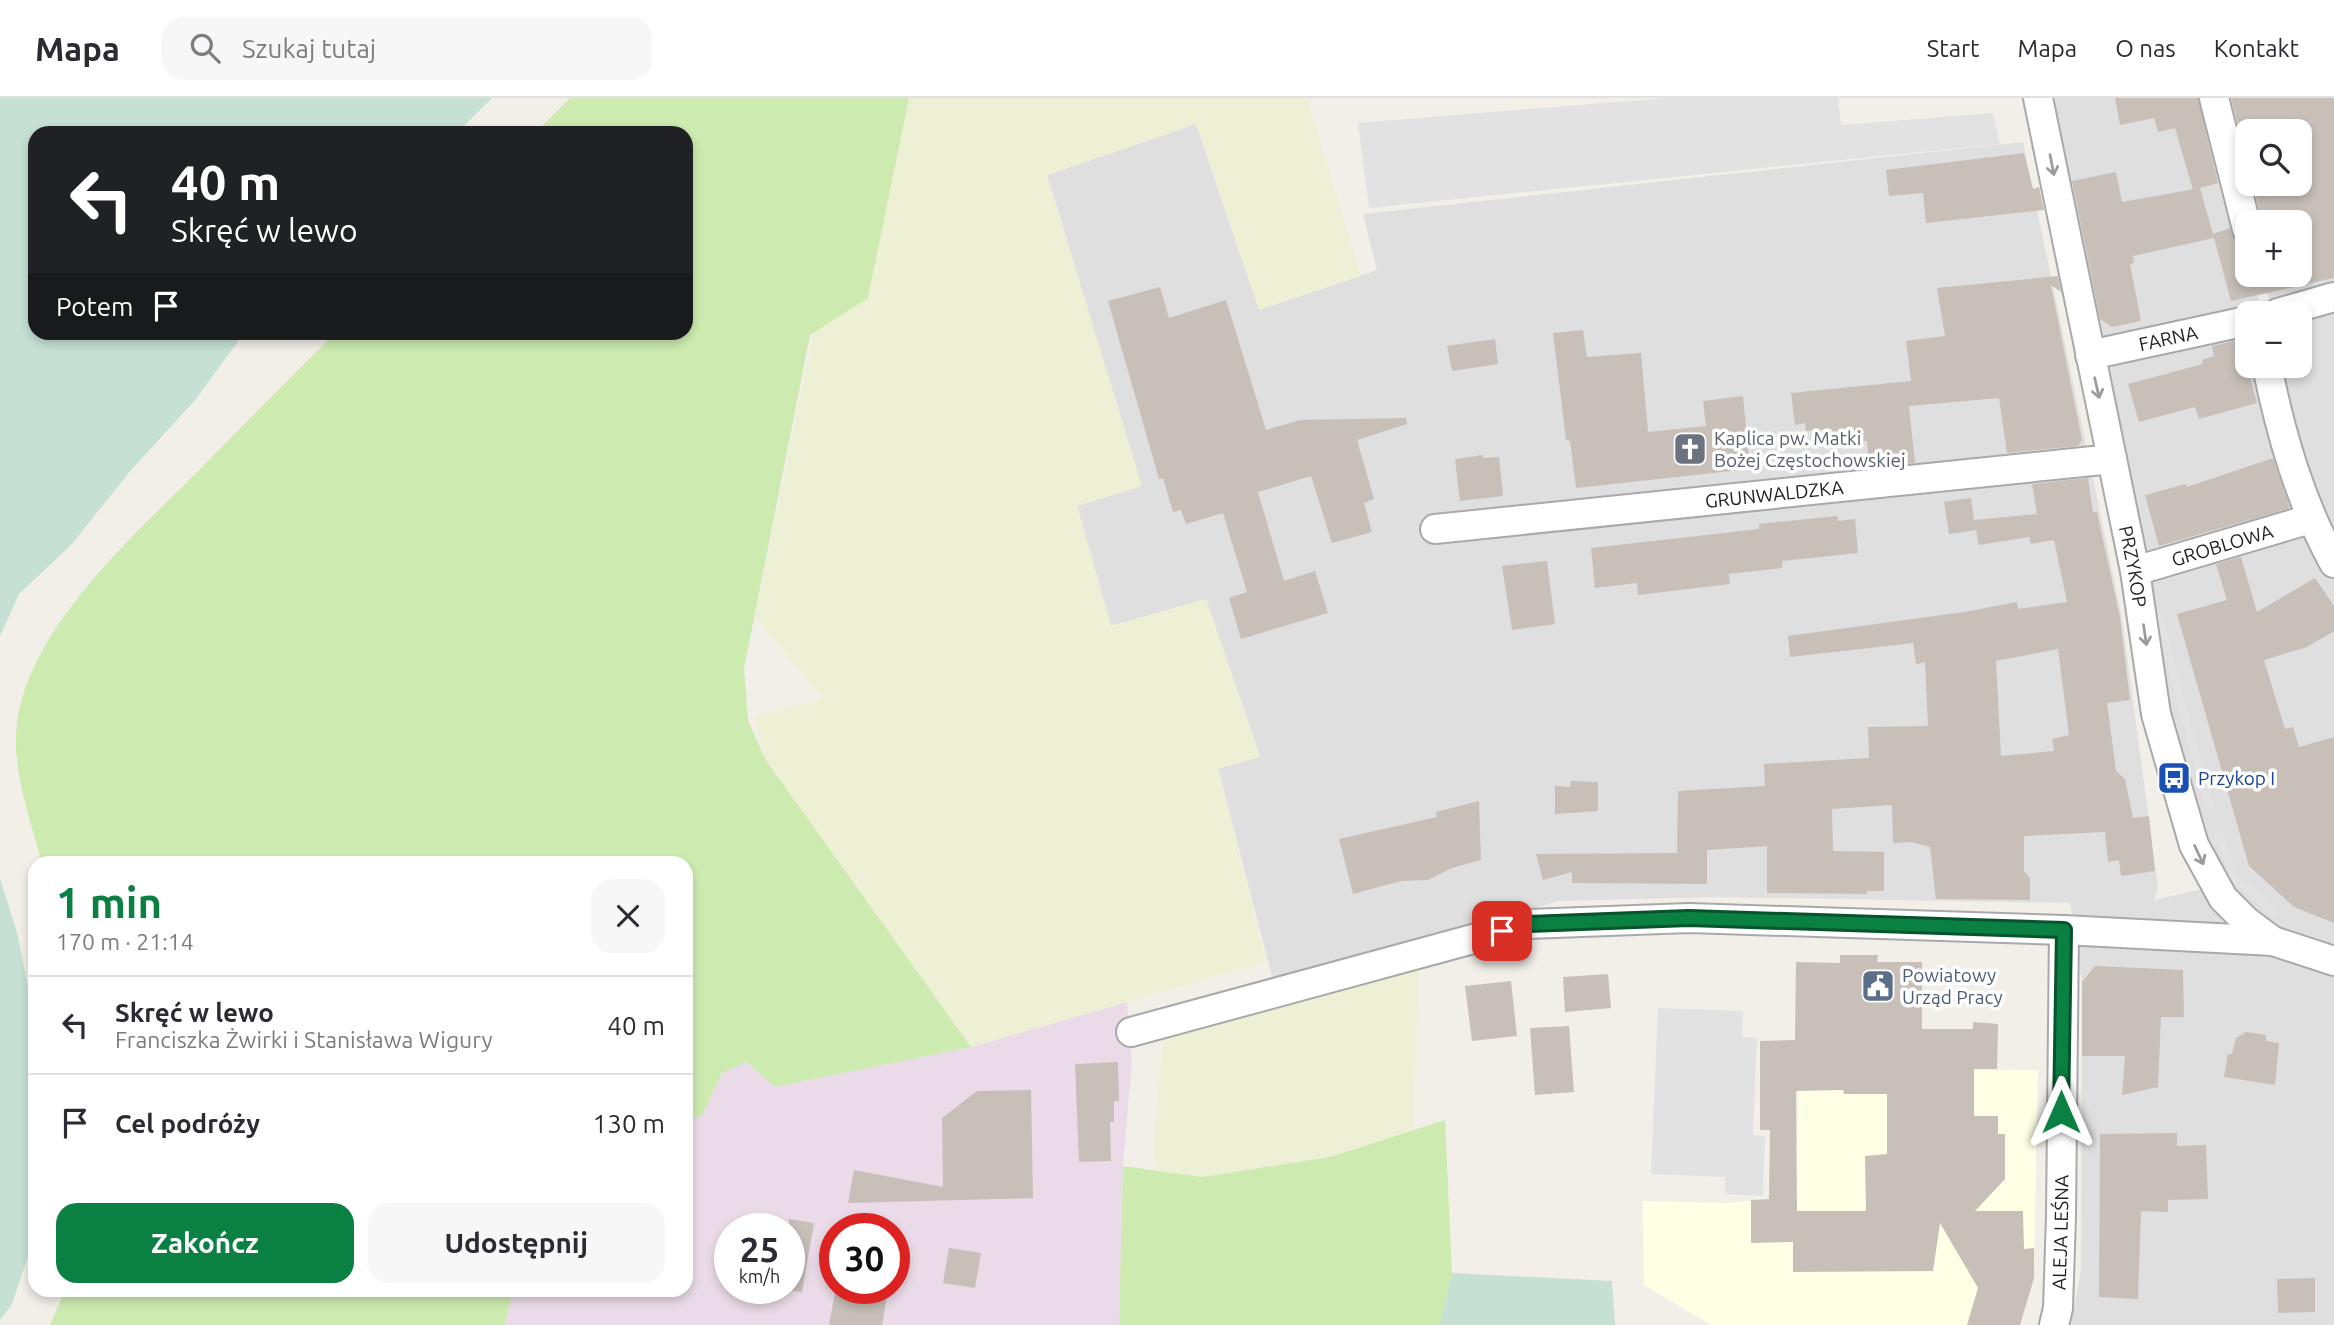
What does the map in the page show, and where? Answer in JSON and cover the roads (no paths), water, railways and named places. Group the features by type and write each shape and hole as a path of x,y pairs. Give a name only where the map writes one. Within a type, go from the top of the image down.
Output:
{"street":[{"name":"PRZYKOP","path":"2038,98 2135,572 2156,714 2194,845 2223,898 2273,941 2334,961"},
{"path":"2214,98 2242,210"},
{"path":"2312,303 2334,297"},
{"name":"FARNA","path":"2090,355 2235,324"},
{"path":"2269,378 2278,420 2311,519 2334,563"},
{"name":"GRUNWALDZKA","path":"1435,529 2112,459"},
{"name":"GROBLOWA","path":"2135,572 2311,519"},
{"path":"1131,1032 1528,924 1689,918 2064,930 2273,941"},
{"name":"ALEJA LEŚNA","path":"2054,1325 2058,1308 2061,1216 2064,930"}],"place":[{"name":"Kaplica pw. Matki Bożej Częstochowskiej","path":"1690,449"},
{"name":"Przykop I","path":"2174,778"},
{"name":"Powiatowy Urząd Pracy","path":"1878,986"}]}
